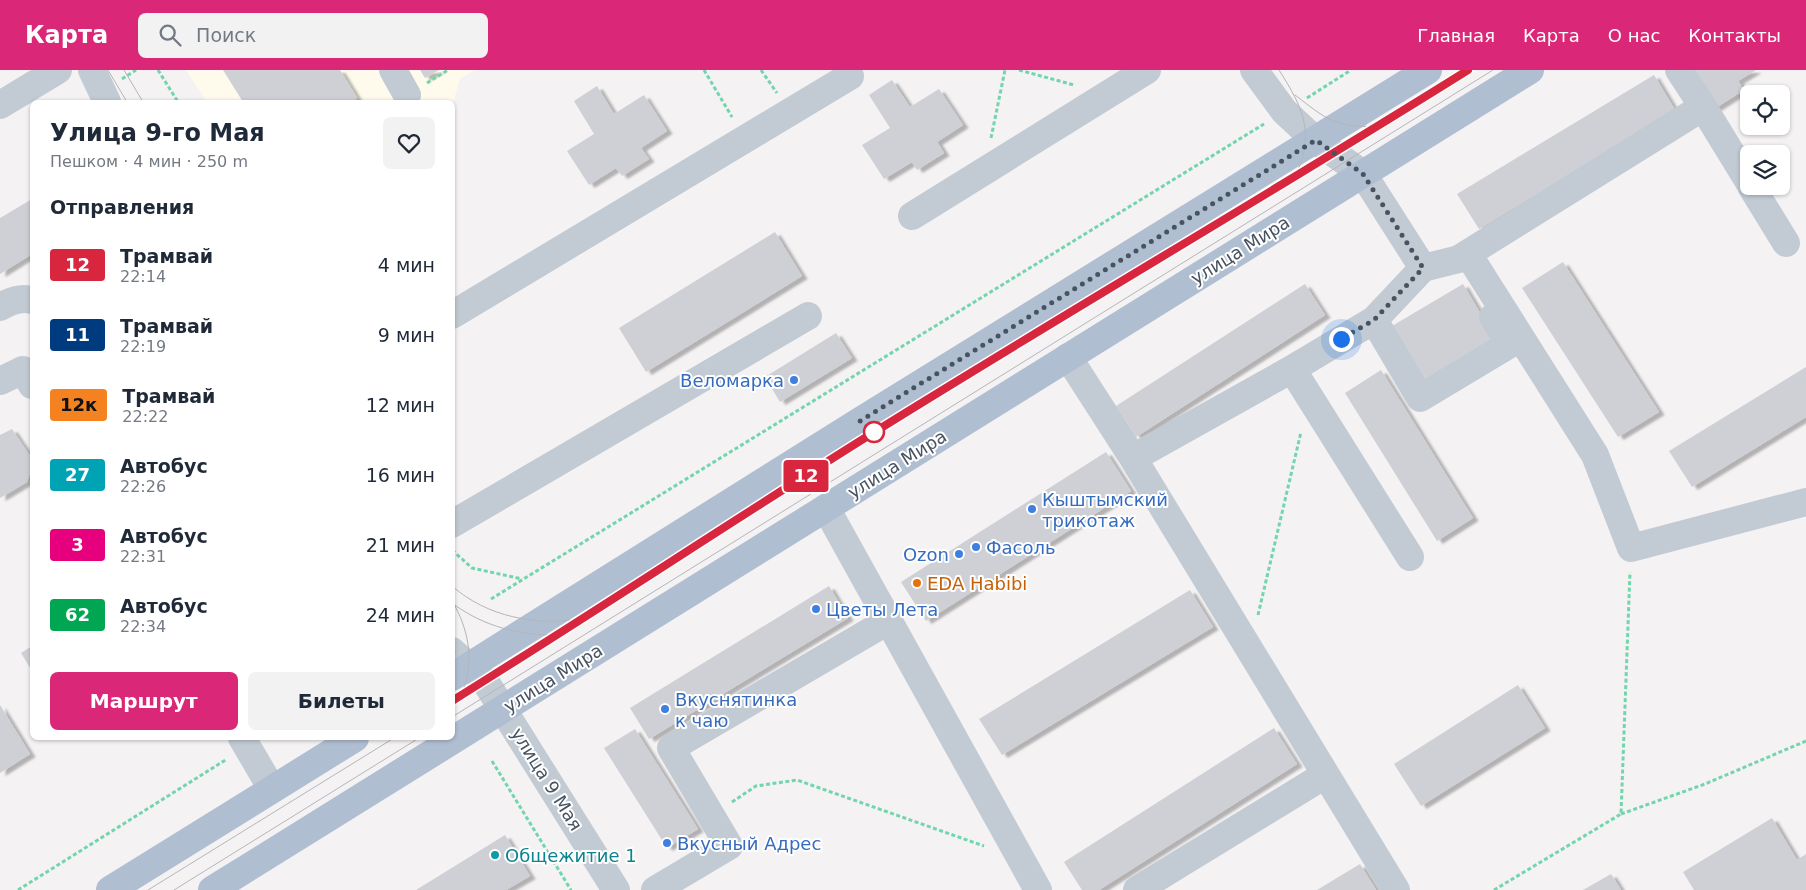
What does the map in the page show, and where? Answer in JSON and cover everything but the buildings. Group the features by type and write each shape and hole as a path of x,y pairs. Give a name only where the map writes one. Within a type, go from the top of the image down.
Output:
{"main road":[{"path":"458,665 869,416 1428,70"},
{"name":"улица Мира","path":"455,739 1530,70"},
{"path":"110,890 352,740"},
{"name":"улица Мира","path":"212,890 453,740"}],"street":[{"path":"0,105 58,70"},
{"path":"92,70 107,100"},
{"path":"393,70 407,96"},
{"path":"912,216 1147,70"},
{"path":"1254,70 1284,111 1316,140 1363,174 1423,268"},
{"path":"1679,70 1740,167"},
{"path":"455,313 850,76"},
{"path":"1133,458 1292,369 1374,320 1423,268 1463,256 1703,107"},
{"path":"1757,195 1786,242"},
{"path":"1374,320 1420,398 1510,344 1463,256"},
{"path":"1463,256 1595,455 1630,548 1806,502"},
{"path":"0,307 8,302 24,298 30,300"},
{"path":"455,522 808,316"},
{"path":"1068,357 1133,458 1396,890"},
{"path":"1292,369 1410,557"},
{"path":"0,382 23,370 30,382"},
{"path":"826,508 1038,890"},
{"path":"655,890 729,846 671,748 888,621"},
{"name":"улица 9 Мая","path":"458,665 485,680 616,890"},
{"path":"245,742 272,790"},
{"path":"1137,890 1326,774"}],"path":[{"path":"158,70 177,100"},
{"path":"704,70 746,139"},
{"path":"984,171 1005,70"},
{"path":"1019,70 1108,94"},
{"path":"1307,98 1351,70"},
{"path":"492,599 1271,120"},
{"path":"1250,651 1309,397"},
{"path":"1621,814 1630,548"},
{"path":"455,553 472,568 523,580"},
{"path":"1494,890 1621,814 1705,784 1806,741"},
{"path":"18,890 245,742"},
{"path":"492,761 571,890"},
{"path":"711,816 756,786 797,780 1020,859"}],"shaded area":[{"path":"186,70 475,70 460,79 454,100 206,100"}],"tram line":[{"path":"108,70 126,100"},
{"path":"124,70 142,100"},
{"path":"1279,70 1301,110 1306,135 1301,163 1294,179"},
{"path":"455,699 557,636 868,436 1468,70"},
{"name":"12","path":"455,699 586,618 867,437 1468,70"},
{"path":"455,715 1493,70"},
{"path":"1295,95 1323,116 1341,124 1376,126"},
{"path":"455,588 481,605 513,617 547,621 581,619"},
{"path":"455,605 477,618 503,628 531,634 560,635"},
{"path":"455,606 464,628 469,651 468,674 460,697"},
{"path":"148,890 391,740"},
{"path":"174,890 416,740"}],"place":[{"name":"Веломарка","path":"794,380"},
{"name":"Кыштымский трикотаж","path":"1032,509"},
{"name":"Фасоль","path":"976,547"},
{"name":"Ozon","path":"959,554"},
{"name":"EDA Habibi","path":"917,583"},
{"name":"Цветы Лета","path":"816,609"},
{"name":"Вкуснятинка к чаю","path":"665,709"},
{"name":"Вкусный Адрес","path":"667,843"},
{"name":"Общежитие 1","path":"495,855"}],"route":[{"path":"874,432 860,421 1316,140 1363,174 1423,268 1374,320 1341,339"}]}
